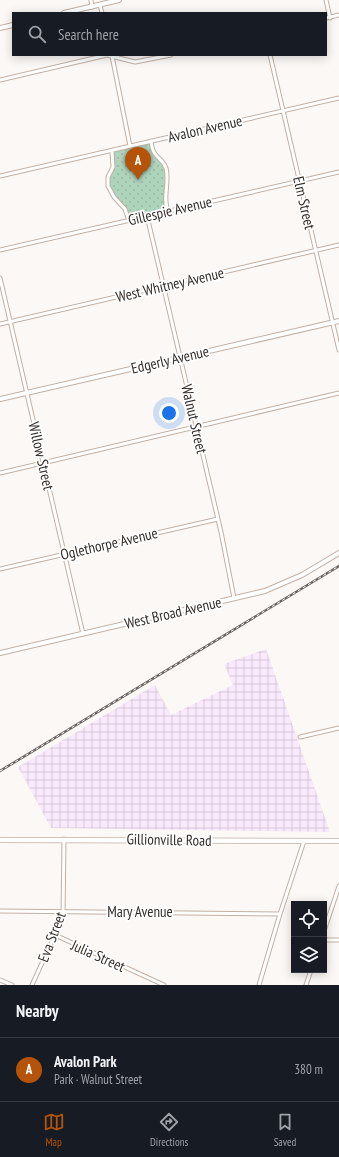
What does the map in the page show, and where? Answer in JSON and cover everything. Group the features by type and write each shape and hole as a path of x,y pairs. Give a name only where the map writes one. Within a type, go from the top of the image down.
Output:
{"main road":[{"name":"Gillionville Road","path":"0,840 339,841"}],"street":[{"path":"91,0 92,7"},
{"path":"69,12 119,0"},
{"path":"326,0 328,18 339,16"},
{"path":"100,5 102,12"},
{"path":"0,28 12,25"},
{"path":"0,80 103,56"},
{"path":"130,146 112,56 135,62 166,56"},
{"name":"Elm Street","path":"270,56 339,350"},
{"name":"Avalon Avenue","path":"0,176 339,98"},
{"path":"152,141 156,156 164,163 166,169 168,185 164,200 168,211"},
{"path":"112,150 112,167 108,177 108,186 114,197 125,209 129,221"},
{"name":"Gillespie Avenue","path":"0,250 339,172"},
{"name":"Walnut Street","path":"147,216 218,519 234,598"},
{"name":"West Whitney Avenue","path":"0,324 339,245"},
{"name":"Willow Street","path":"0,278 83,634"},
{"name":"Edgerly Avenue","path":"0,399 339,321"},
{"path":"0,473 339,394"},
{"name":"Oglethorpe Avenue","path":"0,569 218,519"},
{"name":"West Broad Avenue","path":"0,654 265,591 280,586 339,553"},
{"path":"300,737 339,728"},
{"name":"Eva Street","path":"32,985 64,912 64,839"},
{"path":"259,985 304,841"},
{"path":"327,922 339,886"},
{"name":"Mary Avenue","path":"0,911 280,914"},
{"name":"Julia Street","path":"55,935 164,985"},
{"path":"327,940 339,940"},
{"path":"306,985 310,973"},
{"path":"0,980 12,985"}],"shaded area":[{"path":"266,649 330,832 51,828 18,767 155,685 171,715 233,685 224,664"}],"green space":[{"path":"151,142 156,157 164,164 167,179 164,200 167,211 129,220 126,209 114,197 109,186 109,177 114,166 113,151"}],"railway":[{"path":"0,771 339,566"}],"place":[{"name":"Avalon Park","path":"138,180"}]}
